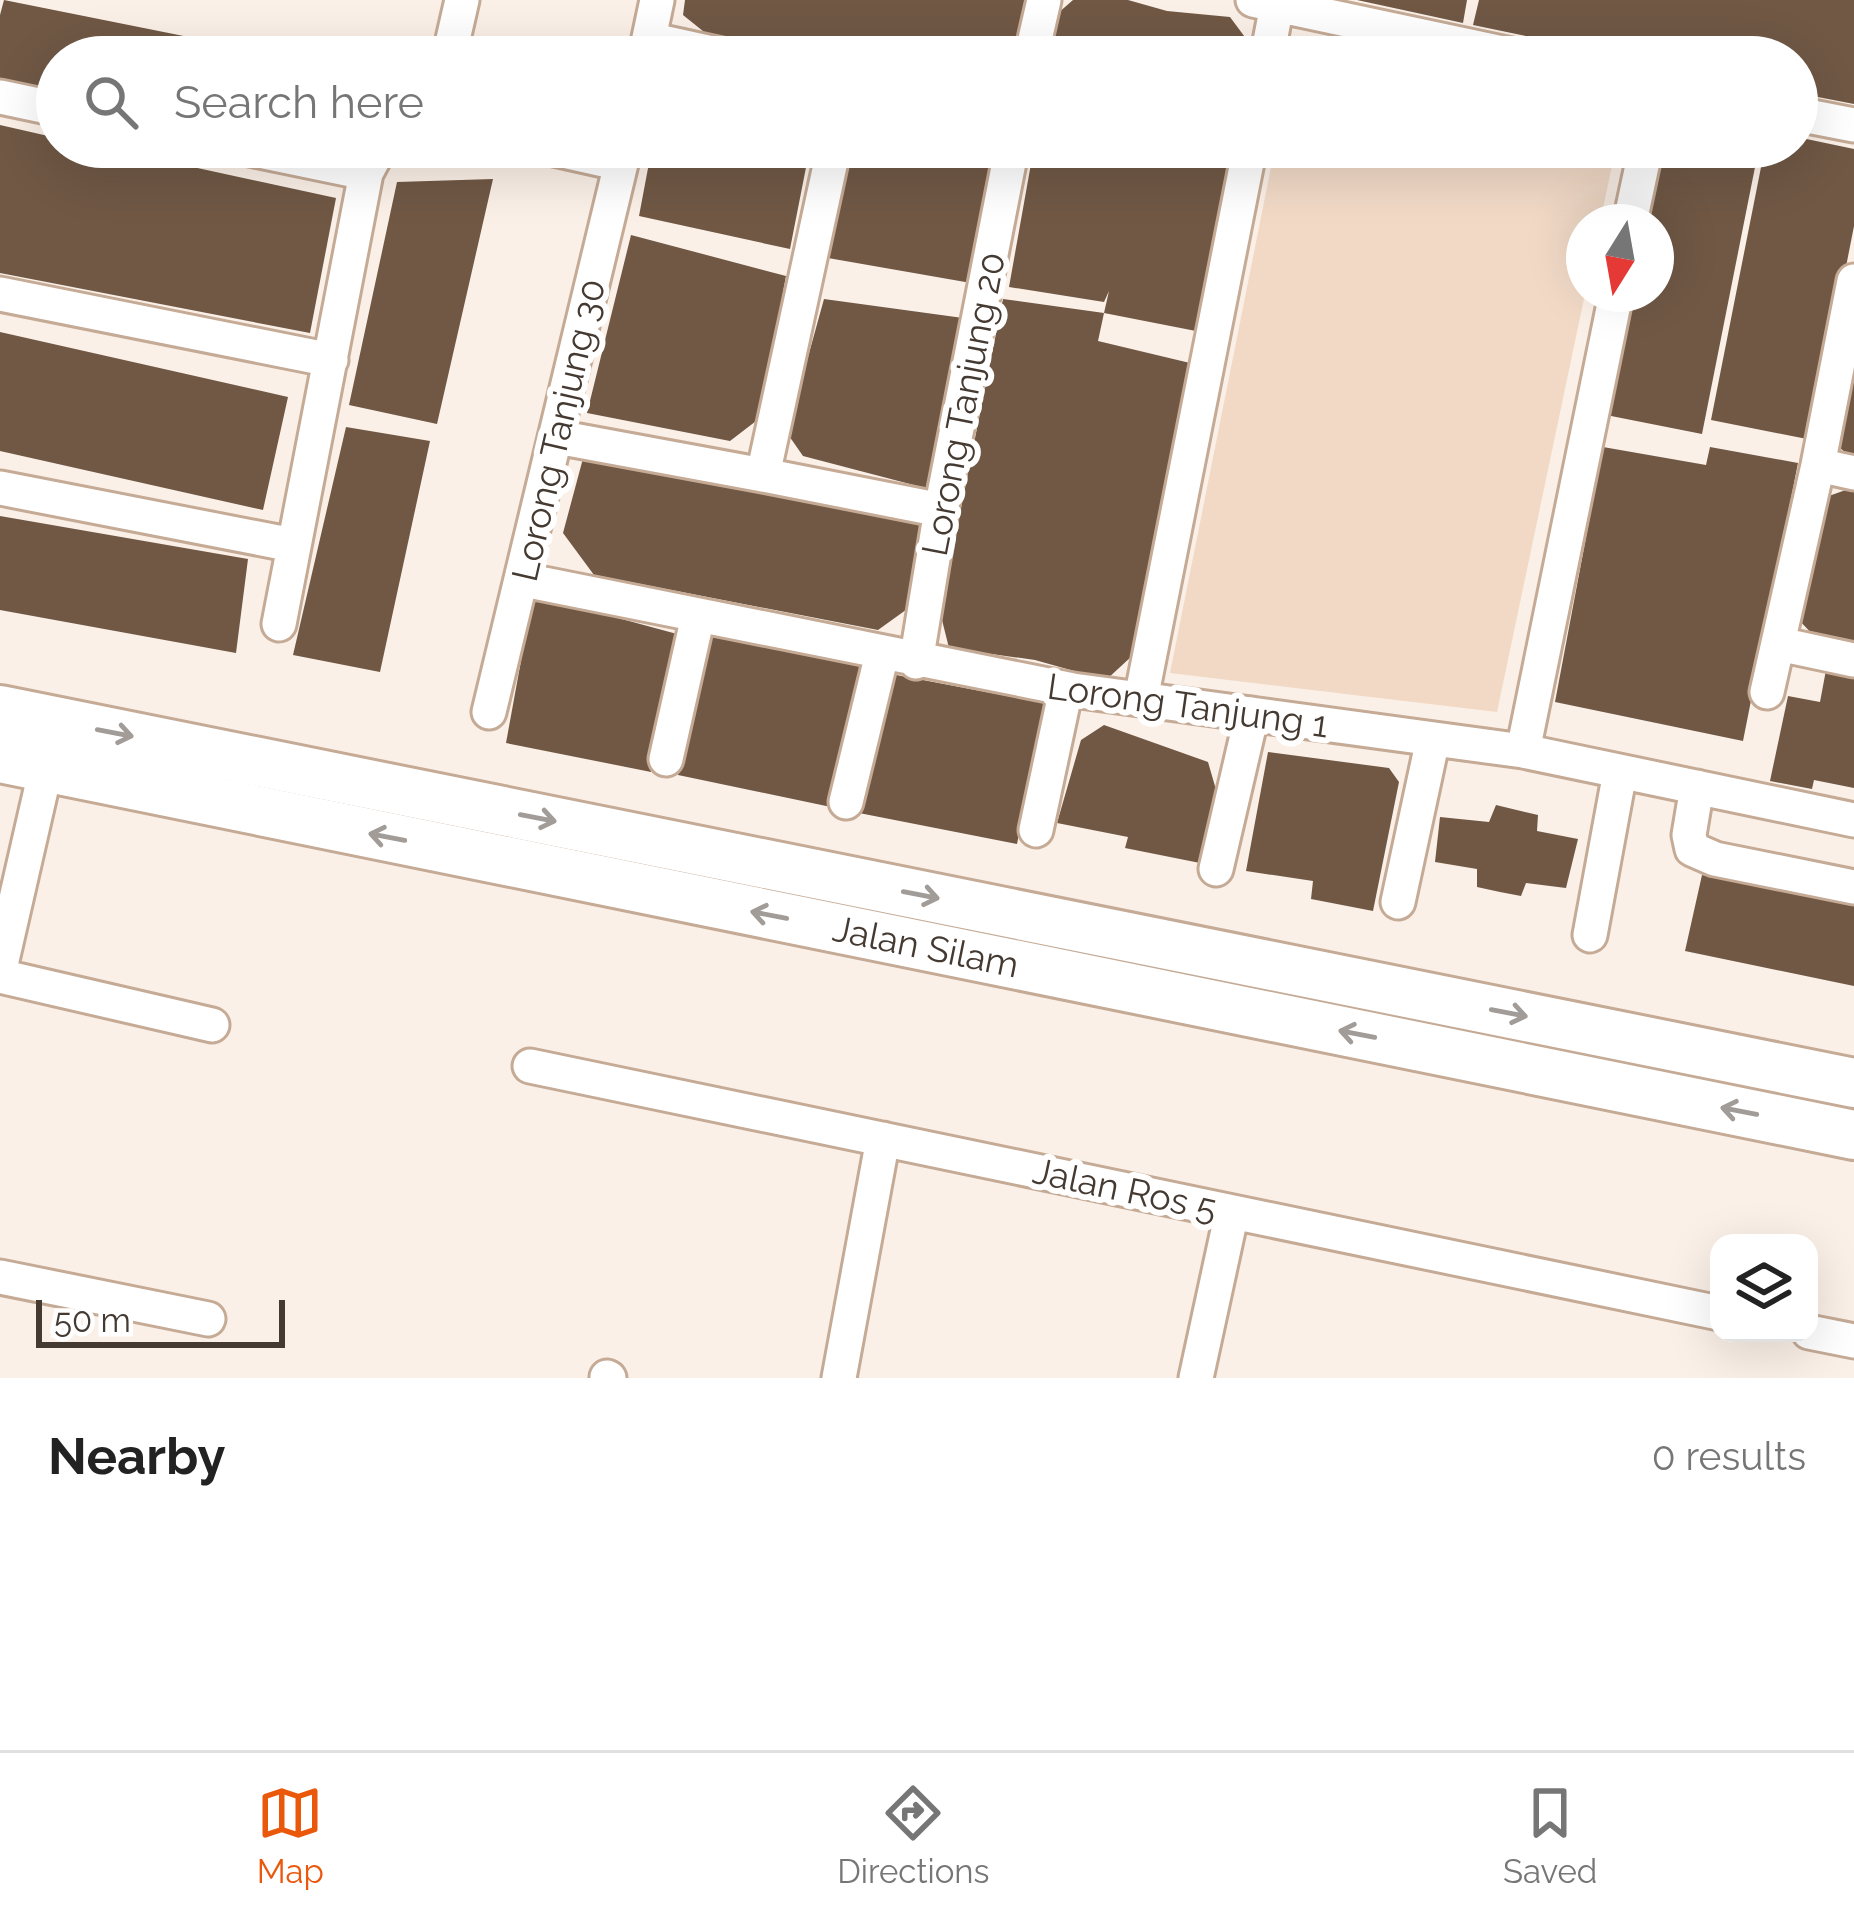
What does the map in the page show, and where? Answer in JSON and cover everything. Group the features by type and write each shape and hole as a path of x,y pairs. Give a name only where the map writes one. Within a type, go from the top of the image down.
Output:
{"highway":[{"name":"Jalan Silam","path":"0,710 1854,1083"},
{"name":"Jalan Silam","path":"23,763 1854,1135"}],"street":[{"path":"454,36 462,0"},
{"path":"650,36 657,0"},
{"path":"1036,36 1044,0"},
{"path":"1266,36 1265,3 1421,36"},
{"path":"0,98 36,105"},
{"path":"1818,118 1854,125"},
{"path":"279,624 371,168"},
{"name":"Lorong Tanjung 30","path":"489,712 620,168"},
{"path":"763,475 829,168"},
{"name":"Lorong Tanjung 20","path":"916,662 1008,168"},
{"path":"1142,699 1246,168"},
{"path":"1634,204 1642,168"},
{"path":"1767,692 1854,283"},
{"path":"0,294 331,359"},
{"path":"1523,751 1612,312"},
{"path":"556,437 941,510"},
{"path":"1818,466 1854,473"},
{"path":"0,488 292,545"},
{"name":"Lorong Tanjung 1","path":"524,580 916,662 1066,689 1523,751 1854,820"},
{"path":"666,759 698,616"},
{"path":"1779,644 1854,660"},
{"path":"846,802 882,654"},
{"path":"1036,830 1066,689"},
{"path":"1216,869 1252,714"},
{"path":"1398,902 1433,739"},
{"path":"23,763 0,972 212,1024"},
{"path":"1590,934 1620,772"},
{"path":"1697,788 1689,835 1692,849 1714,859 1854,887"},
{"name":"Jalan Ros 5","path":"530,1066 1710,1311"},
{"path":"839,1378 884,1139"},
{"path":"1196,1378 1232,1212"},
{"path":"0,1277 208,1318"},
{"path":"1818,1334 1854,1341"}],"shaded area":[{"path":"1271,168 1612,168 1604,204 1566,204 1566,312 1581,312 1497,712 1170,673"}],"building":[{"path":"4,0 184,36 36,36 36,87 0,80"},
{"path":"685,0 1027,0 1020,36 709,36 683,15"},
{"path":"1073,0 1128,0 1167,11 1230,17 1244,36 1053,36 1057,14"},
{"path":"1357,0 1467,0 1463,23"},
{"path":"1479,0 1854,0 1854,104 1818,97 1818,36 1526,36 1473,25"},
{"path":"0,125 36,133 36,168 198,168 336,198 310,333 0,273"},
{"path":"1818,141 1854,149 1854,226 1812,440 1711,420 1761,168 1818,168"},
{"path":"648,168 806,168 790,249 639,216"},
{"path":"848,168 991,168 971,283 828,258"},
{"path":"1030,168 1233,168 1201,332 1104,313 1109,291 1104,302 1009,287"},
{"path":"1651,168 1755,168 1702,434 1601,414 1622,312 1674,312 1674,204 1644,204"},
{"path":"493,179 437,424 349,405 397,182"},
{"path":"631,235 786,276 760,418 730,441 587,413"},
{"path":"824,299 963,318 929,489 803,456 787,433"},
{"path":"1003,299 1104,313 1098,341 1190,363 1132,656 1106,680 1035,660 949,648 940,612"},
{"path":"0,332 288,397 263,510 0,451"},
{"path":"1854,376 1854,461 1836,444"},
{"path":"346,427 430,441 380,672 293,655"},
{"path":"1603,447 1706,465 1710,447 1798,463 1743,741 1555,702"},
{"path":"585,451 922,522 910,607 878,630 594,575 563,533"},
{"path":"1854,487 1854,646 1816,638 1797,618 1826,497"},
{"path":"0,516 248,559 236,653 0,610"},
{"path":"533,595 677,634 651,772 506,743"},
{"path":"710,631 865,662 831,807 678,775"},
{"path":"1826,670 1854,675 1854,788 1814,780 1812,789 1770,781 1788,696 1820,702"},
{"path":"891,674 1045,703 1017,844 859,813"},
{"path":"1104,725 1208,762 1219,800 1200,863 1125,848 1128,837 1057,823 1081,740"},
{"path":"1268,752 1389,768 1399,782 1373,911 1311,899 1313,881 1246,871"},
{"path":"1496,805 1538,815 1537,831 1578,839 1566,888 1526,883 1521,896 1500,892 1477,887 1477,869 1435,862 1440,817 1489,822"},
{"path":"1702,875 1854,906 1854,986 1685,951"}]}
